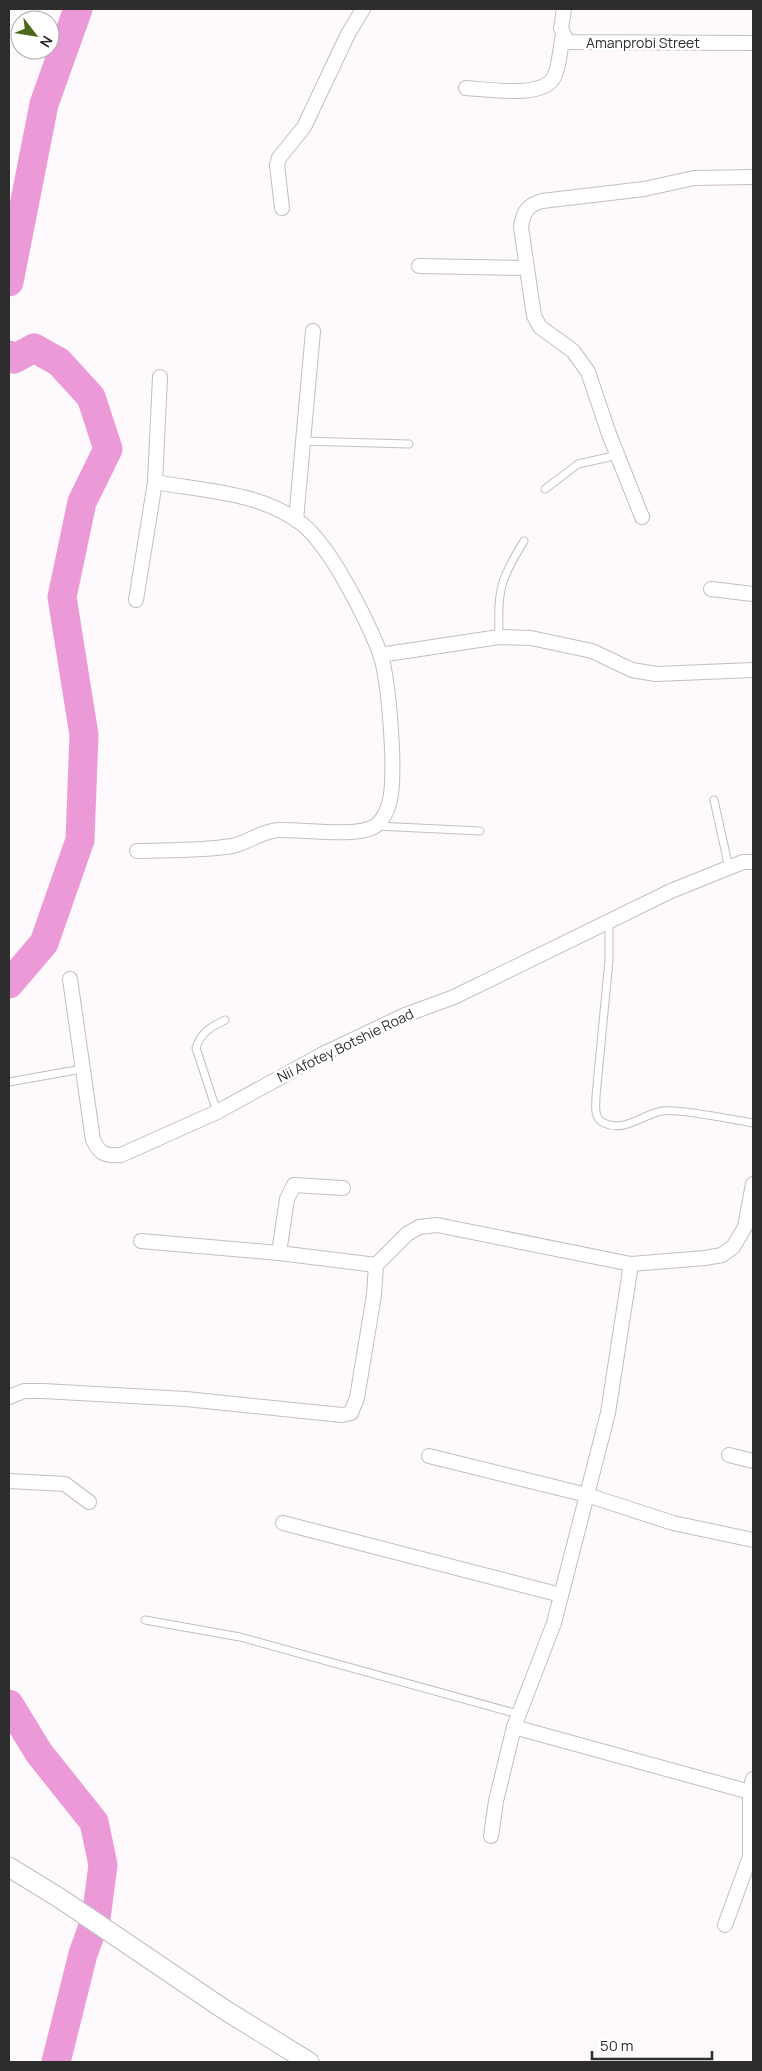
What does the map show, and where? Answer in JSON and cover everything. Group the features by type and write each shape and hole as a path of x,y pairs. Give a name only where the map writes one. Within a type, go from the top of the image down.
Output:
{"street":[{"path":"282,208 277,165 279,158 304,127 348,34 363,9"},
{"path":"466,88 526,91 538,89 548,84 554,77 563,35 564,9"},
{"name":"Amanprobi Street","path":"563,35 567,42 753,43"},
{"path":"642,517 588,372 573,351 540,327 534,316 521,227 522,215 534,203 644,189 694,178 753,177"},
{"path":"419,266 527,268"},
{"path":"296,520 313,331"},
{"path":"136,600 154,482 160,377"},
{"path":"137,851 230,846 276,830 361,832 376,826 385,814 390,803 392,767 386,692 380,655 363,617 317,538 296,520 255,500 154,482"},
{"path":"711,589 753,594"},
{"path":"380,655 499,637 531,638 592,652 632,670 656,674 753,670"},
{"name":"Nii Afotey Botshie Road","path":"70,979 92,1140 99,1152 106,1156 121,1155 134,1151 217,1112 323,1054 405,1015 454,997 671,891 743,862 753,862"},
{"path":"9,1397 24,1391 43,1391 186,1399 342,1415 351,1413 357,1398 374,1295 376,1265 407,1234 419,1227 437,1226 631,1264 722,1255 733,1247 745,1227 753,1184"},
{"path":"279,1253 287,1199 294,1185 343,1188"},
{"path":"141,1241 279,1253 376,1265"},
{"path":"491,1836 496,1801 516,1720 554,1623 608,1413 631,1264"},
{"path":"729,1455 753,1461"},
{"path":"429,1456 586,1495 673,1523 753,1540"},
{"path":"9,1481 65,1484 89,1502"},
{"path":"283,1523 561,1595"},
{"path":"516,1720 752,1786 750,1857 725,1925"},
{"path":"9,1867 108,1930 225,2010 309,2062"}],"lane":[{"path":"303,441 409,444"},
{"path":"545,489 578,464 618,455"},
{"path":"499,637 500,589 504,574 524,541"},
{"path":"714,800 729,868"},
{"path":"376,826 407,829 480,830"},
{"path":"609,921 608,970 596,1115 606,1124 626,1125 664,1110 753,1123"},
{"path":"217,1112 196,1048 199,1037 206,1030 226,1020"},
{"path":"9,1082 82,1069"},
{"path":"145,1620 240,1637 516,1720"}],"waterway":[{"path":"9,282 44,104 78,9"},
{"path":"9,355 14,359 34,348 59,362 91,397 108,449 82,502 62,597 84,735 80,840 44,943 9,984"},
{"path":"9,1704 39,1753 94,1822 103,1865 96,1918 83,1954 56,2062"}]}
